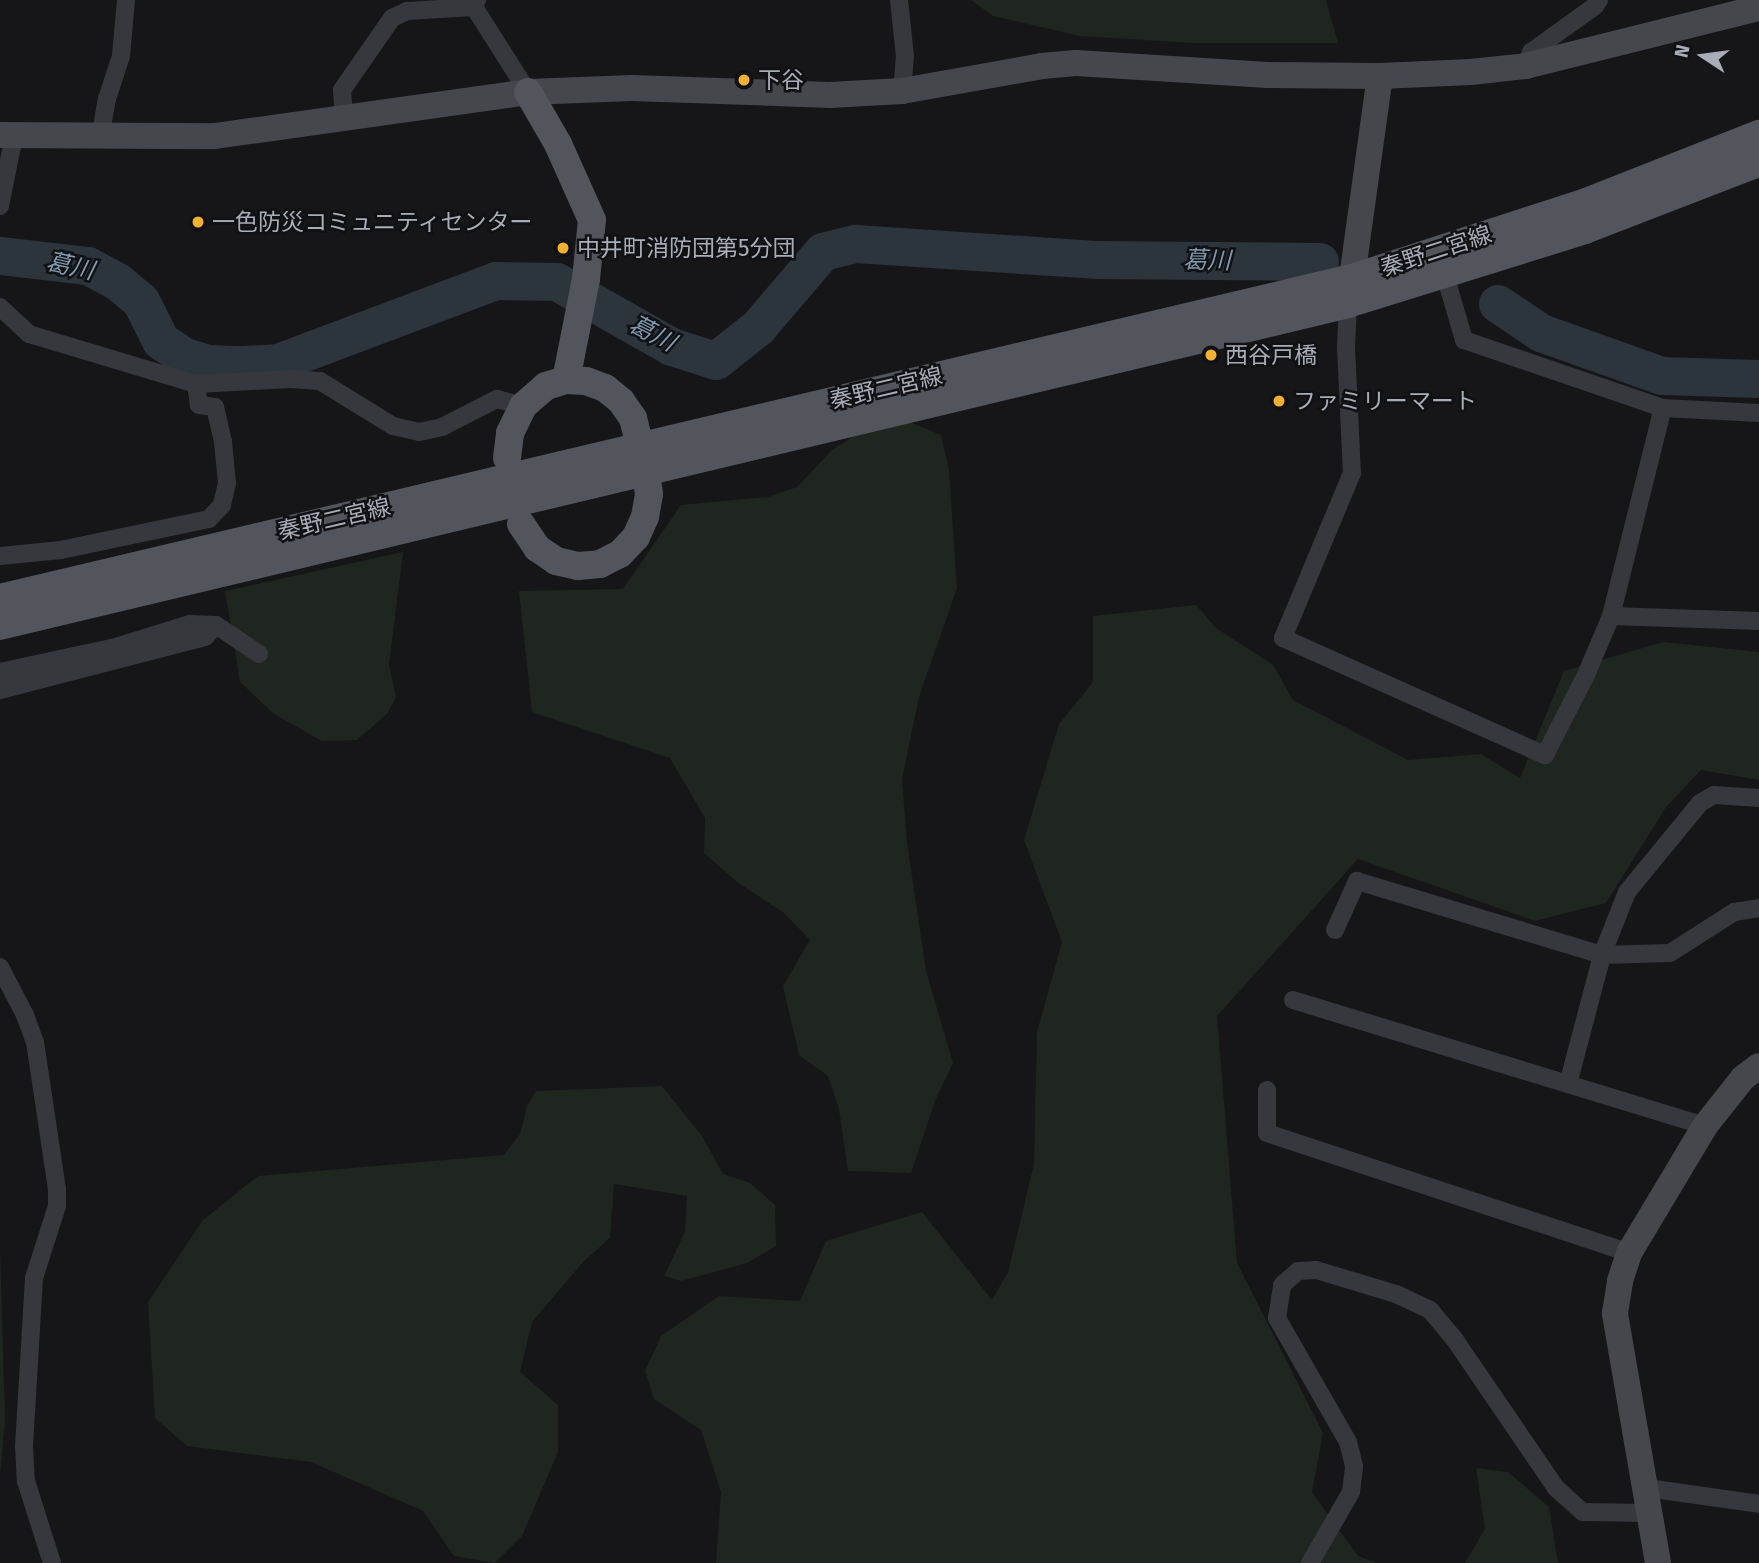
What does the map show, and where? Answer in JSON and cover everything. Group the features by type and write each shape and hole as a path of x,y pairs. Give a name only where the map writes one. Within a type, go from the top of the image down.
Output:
{"main road":[{"path":"528,92 558,144 592,220 586,279 566,380"},
{"name":"秦野二宮線","path":"0,598 643,459 1347,287 1586,202 1759,134"},
{"name":"秦野二宮線","path":"0,626 1243,304 1445,275 1585,230 1759,163"},
{"path":"507,458 510,433 523,406 546,386 566,380 586,381 605,388 621,401 633,418 643,459 649,494 645,517 636,537 620,554 600,564 578,566 556,561 537,548 521,524"}],"street":[{"path":"100,138 107,99 121,56 127,0"},
{"path":"899,0 905,56 902,91"},
{"path":"1526,66 1531,52 1595,6 1599,0"},
{"path":"344,118 341,90 392,18 407,11 476,3 528,92"},
{"path":"0,206 7,136 215,136 528,92 632,88 830,94 902,91 1042,66 1076,63 1268,75 1380,76 1526,66 1759,8"},
{"path":"1380,76 1347,287 1346,347 1352,473 1283,638 1545,755 1586,675 1611,616 1663,408"},
{"path":"1445,275 1464,340 1663,408 1746,415 1759,413"},
{"path":"0,307 29,334 196,384 291,379 320,381 393,426 419,432 442,427 497,399 523,406"},
{"path":"0,556 61,550 209,519 222,505 227,483 223,442 215,407 199,405 196,384"},
{"path":"1611,616 1759,621"},
{"path":"0,672 111,648 191,624 216,625 259,654"},
{"path":"0,690 205,637 216,625"},
{"path":"1568,1084 1602,955 1627,892 1700,803 1714,795 1759,798"},
{"path":"1335,930 1357,881 1602,955 1670,953 1734,912 1759,908"},
{"path":"0,967 25,1014 35,1042 57,1189 57,1206 34,1278 24,1446 26,1481 52,1563"},
{"path":"1293,1000 1705,1126"},
{"path":"1658,1563 1615,1313 1620,1281 1629,1253 1705,1126 1743,1078 1759,1066"},
{"path":"1267,1090 1267,1133 1629,1253"},
{"path":"1310,1563 1350,1492 1354,1466 1348,1442 1278,1318 1282,1285 1298,1270 1316,1270 1396,1294 1430,1310 1455,1340 1556,1488 1583,1512 1648,1501 1759,1504"}],"shaded area":[{"path":"971,0 1326,0 1338,43 1192,43 1080,36 993,16"},
{"path":"902,419 941,435 949,470 957,588 919,697 902,779 907,842 926,971 953,1063 935,1101 911,1173 848,1171 839,1109 828,1076 799,1055 783,986 810,940 784,913 737,882 704,853 705,818 670,758 532,712 519,591 623,589 681,505 768,497 797,487 832,450 873,424"},
{"path":"403,552 389,665 396,697 387,714 357,740 322,741 274,714 240,682 225,591"},
{"path":"1196,605 1216,628 1273,665 1293,700 1408,760 1481,754 1520,778 1564,671 1663,642 1759,652 1759,780 1701,770 1666,807 1606,903 1535,921 1358,859 1217,1016 1237,1263 1323,1433 1312,1492 1358,1556 1377,1563 716,1563 721,1492 701,1430 654,1399 645,1371 661,1336 719,1296 800,1301 826,1241 922,1212 992,1300 1008,1272 1034,1164 1037,1032 1062,942 1024,840 1059,724 1093,682 1093,616"},
{"path":"662,1086 702,1136 723,1174 750,1183 775,1205 776,1246 747,1263 681,1281 664,1276 685,1232 687,1196 614,1184 610,1238 584,1261 532,1322 520,1372 558,1405 558,1452 522,1536 495,1563 454,1556 423,1511 311,1462 187,1446 155,1418 148,1302 203,1220 258,1176 504,1155 520,1134 527,1106 536,1091"},
{"path":"0,1250 5,1420 0,1476"},
{"path":"1476,1468 1508,1472 1549,1507 1558,1563 1465,1563 1485,1529"}],"waterway":[{"name":"葛川","path":"0,256 88,266 118,282 141,301 161,341 185,357 208,364 243,365 278,363 496,281 557,282 672,347 716,361 758,328 823,252 856,244 1098,260 1320,262"},
{"name":"葛川","path":"1498,304 1541,333 1662,376 1759,379"}],"place":[{"name":"下谷","path":"744,80"},
{"name":"一色防災コミュニティセンター","path":"198,222"},
{"name":"中井町消防団第5分団","path":"563,248"},
{"name":"西谷戸橋","path":"1211,355"},
{"name":"ファミリーマート","path":"1279,401"}]}
